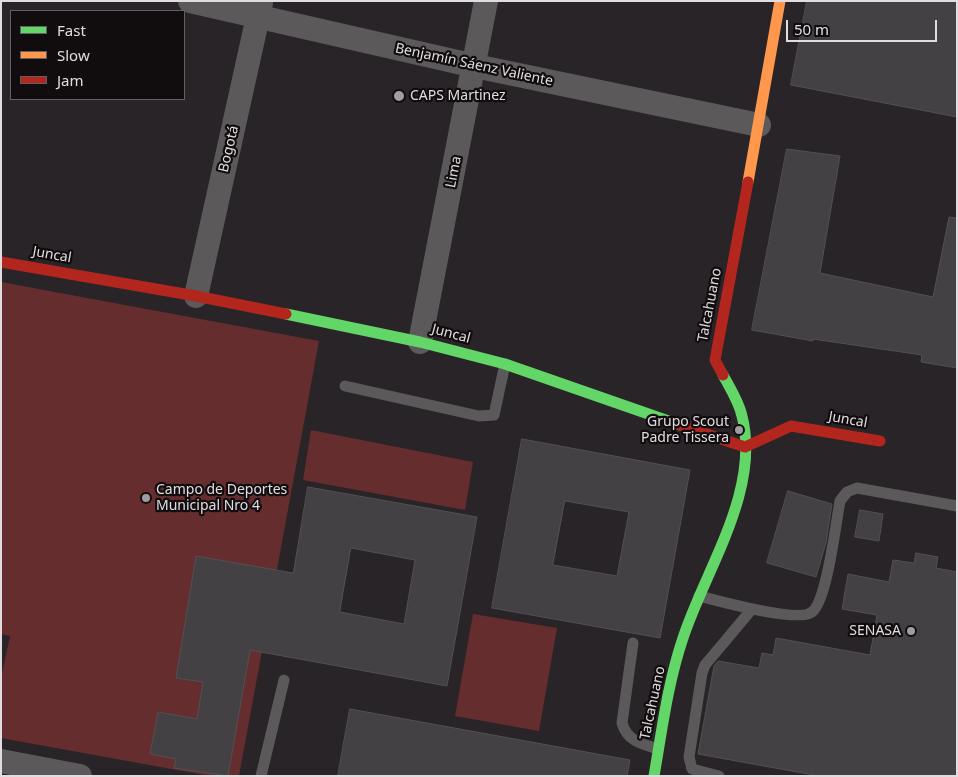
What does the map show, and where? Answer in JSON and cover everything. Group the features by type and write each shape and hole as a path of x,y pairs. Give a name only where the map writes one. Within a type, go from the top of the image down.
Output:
{"street":[{"name":"Benjamín Sáenz Valiente","path":"190,1 260,9 475,66 759,126"},
{"name":"Lima","path":"420,342 475,66 486,1"},
{"name":"Talcahuano","path":"654,776 664,714 683,640 699,596 728,530 742,490 745,447 744,425 737,399 724,381 715,360 759,126 780,1"},
{"name":"Bogotá","path":"196,296 260,9"},
{"name":"Juncal","path":"1,262 196,296 420,342 505,364 745,447 792,426 880,441"},
{"path":"1,761 80,776"}],"lane":[{"path":"345,386 479,416 494,414 505,364"},
{"path":"699,596 752,609 803,617 812,612 818,604 825,583 840,501 847,492 857,488 957,506"},
{"path":"720,776 692,769 689,757 702,673 711,656 752,609"},
{"path":"633,643 622,723 625,734 634,741 658,749"},
{"path":"261,776 284,680"}],"shaded area":[{"name":"Campo de Deportes Municipal Nro 4","path":"1,282 319,341 239,776 210,776 1,738 1,678 10,636 1,634"},
{"path":"311,430 473,462 465,510 303,480"},
{"path":"473,614 557,628 539,731 455,716"}],"building":[{"path":"807,1 957,1 957,117 791,85"},
{"path":"787,149 840,156 820,273 933,297 949,217 957,218 957,368 921,362 922,355 813,339 813,341 752,330"},
{"path":"522,439 690,470 660,638 492,608","holes":["565,501 629,512 617,576 553,565"]},
{"path":"308,487 477,517 447,686 250,650 228,776 174,768 176,759 150,754 158,712 197,719 203,682 176,678 196,556 293,573","holes":["351,548 415,560 404,624 340,612"]},
{"path":"788,491 832,504 826,543 816,577 767,563"},
{"path":"860,510 883,514 879,541 855,537"},
{"path":"916,553 938,557 936,568 957,572 957,776 819,776 698,754 714,666 718,661 759,668 762,653 773,655 776,638 870,655 877,615 842,609 848,574 889,582 893,560 914,563"},
{"path":"350,709 630,760 627,776 338,776"}],"traffic: fast":[{"path":"286,314 420,342 505,364 680,425"},
{"path":"654,776 673,672 683,638 728,530 744,473 746,444 741,411 723,375"}],"traffic: slow":[{"path":"748,182 780,1"}],"traffic: jam":[{"path":"723,375 715,360 748,182"},
{"path":"1,262 196,296 286,314"},
{"path":"680,425 745,447 791,426 880,441"}],"place":[{"name":"CAPS Martinez","path":"399,96"},
{"name":"Grupo Scout Padre Tissera","path":"739,430"},
{"name":"Campo de Deportes Municipal Nro 4","path":"146,498"},
{"name":"SENASA","path":"911,631"}]}
